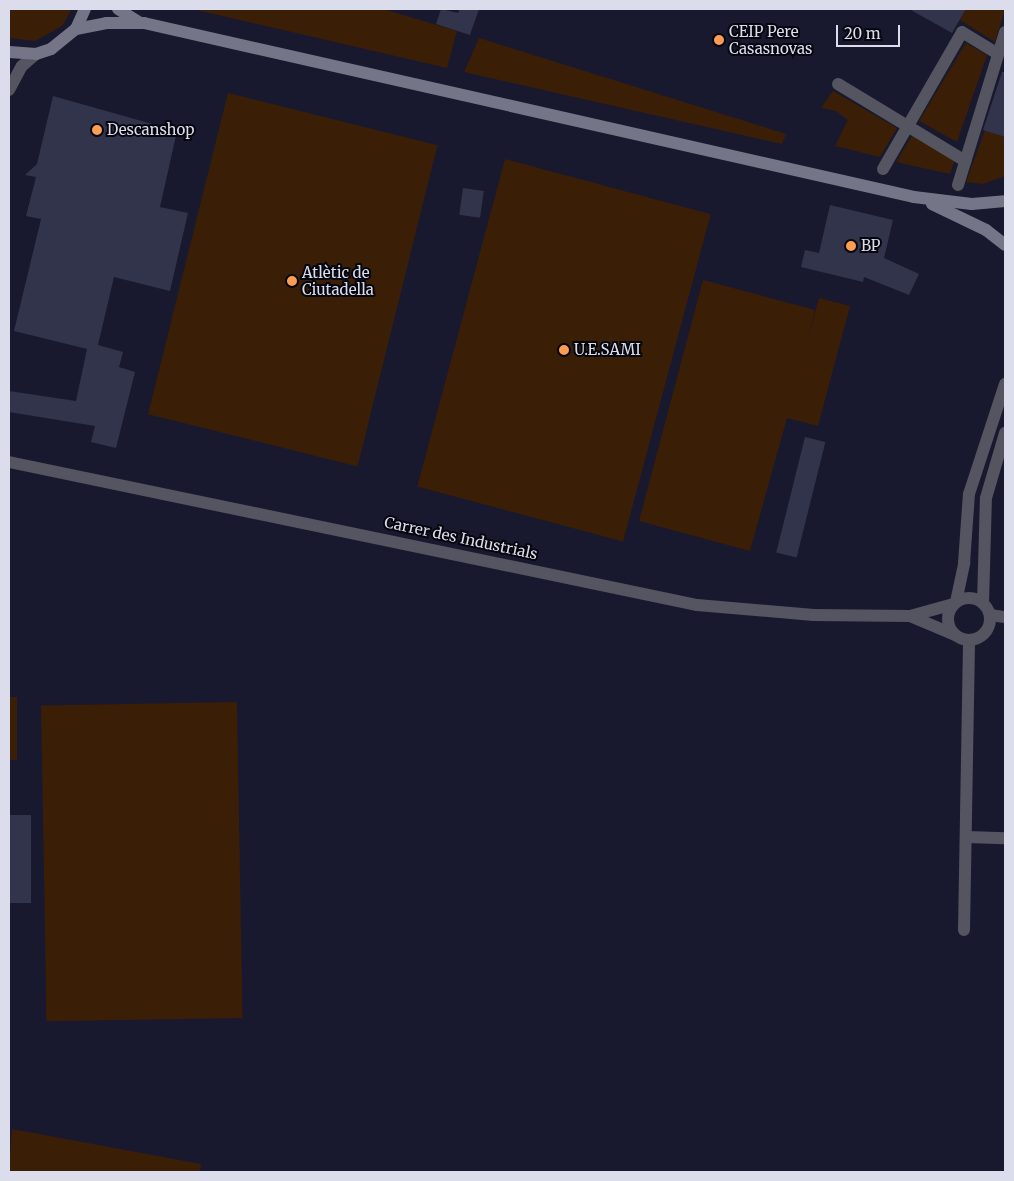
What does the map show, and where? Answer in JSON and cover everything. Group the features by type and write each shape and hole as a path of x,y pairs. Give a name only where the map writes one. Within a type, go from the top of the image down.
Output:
{"main road":[{"path":"9,52 36,54 65,40 76,29 85,9"},
{"path":"118,9 141,23"},
{"path":"76,29 106,23 141,23 914,197 972,204 1005,201"},
{"path":"914,197 964,219 1005,245"}],"street":[{"path":"883,170 962,32 998,54"},
{"path":"958,186 1005,32"},
{"path":"9,90 22,66 36,54"},
{"path":"838,84 965,161"},
{"path":"969,640 955,634 948,622 955,603 964,563 969,494 1005,384"},
{"path":"969,640 987,630 990,615 983,603 986,498 1005,433"},
{"name":"Carrer des Industrials","path":"9,462 697,605 814,615 910,616 955,603"},
{"path":"955,603 970,598 983,603"},
{"path":"990,615 1005,617"},
{"name":"Carrer des Industrials","path":"910,616 955,634"},
{"path":"964,930 969,640"},
{"path":"967,837 1005,838"}],"shaded area":[{"path":"9,9 72,9 62,26 35,41 9,38"},
{"path":"192,9 383,9 457,31 447,68"},
{"path":"966,9 1005,9 995,42 960,20"},
{"path":"479,38 786,134 782,144 464,72"},
{"path":"966,43 987,55 957,142 919,121"},
{"path":"833,91 897,128 880,157 835,146 848,120 836,111 821,108"},
{"name":"Atlètic de Ciutadella","path":"228,93 438,145 358,466 148,414"},
{"path":"985,130 1005,137 1005,176 983,184 966,182"},
{"path":"912,136 955,160 950,174 896,162"},
{"name":"U.E.SAMI","path":"505,159 711,214 623,542 417,486"},
{"path":"703,280 815,310 806,346 819,298 850,306 818,426 787,418 750,551 639,521"},
{"path":"9,697 17,697 17,760 9,760"},
{"path":"237,702 243,1018 47,1021 41,705"},
{"path":"12,1129 201,1164 200,1172 9,1172"}],"building":[{"path":"441,9 458,13 460,9 479,9 470,35 436,24"},
{"path":"909,9 966,9 952,33"},
{"path":"1002,72 1005,72 1005,137 983,130"},
{"path":"53,96 177,131 160,207 188,213 170,291 114,277 98,345 123,352 119,367 135,372 116,448 91,442 95,426 9,412 9,391 76,401 87,349 14,331 41,219 26,216 36,177 25,175 37,164"},
{"path":"463,188 484,191 480,218 459,215"},
{"path":"830,205 893,220 884,258 919,274 909,295 864,277 863,282 801,267 805,250 819,253"},
{"path":"805,437 825,442 797,558 776,552"},
{"path":"9,815 31,815 31,903 9,903"}],"place":[{"name":"CEIP Pere Casasnovas","path":"719,40"},
{"name":"Descanshop","path":"97,130"},
{"name":"BP","path":"851,246"},
{"name":"Atlètic de Ciutadella","path":"292,281"},
{"name":"U.E.SAMI","path":"564,350"}]}
